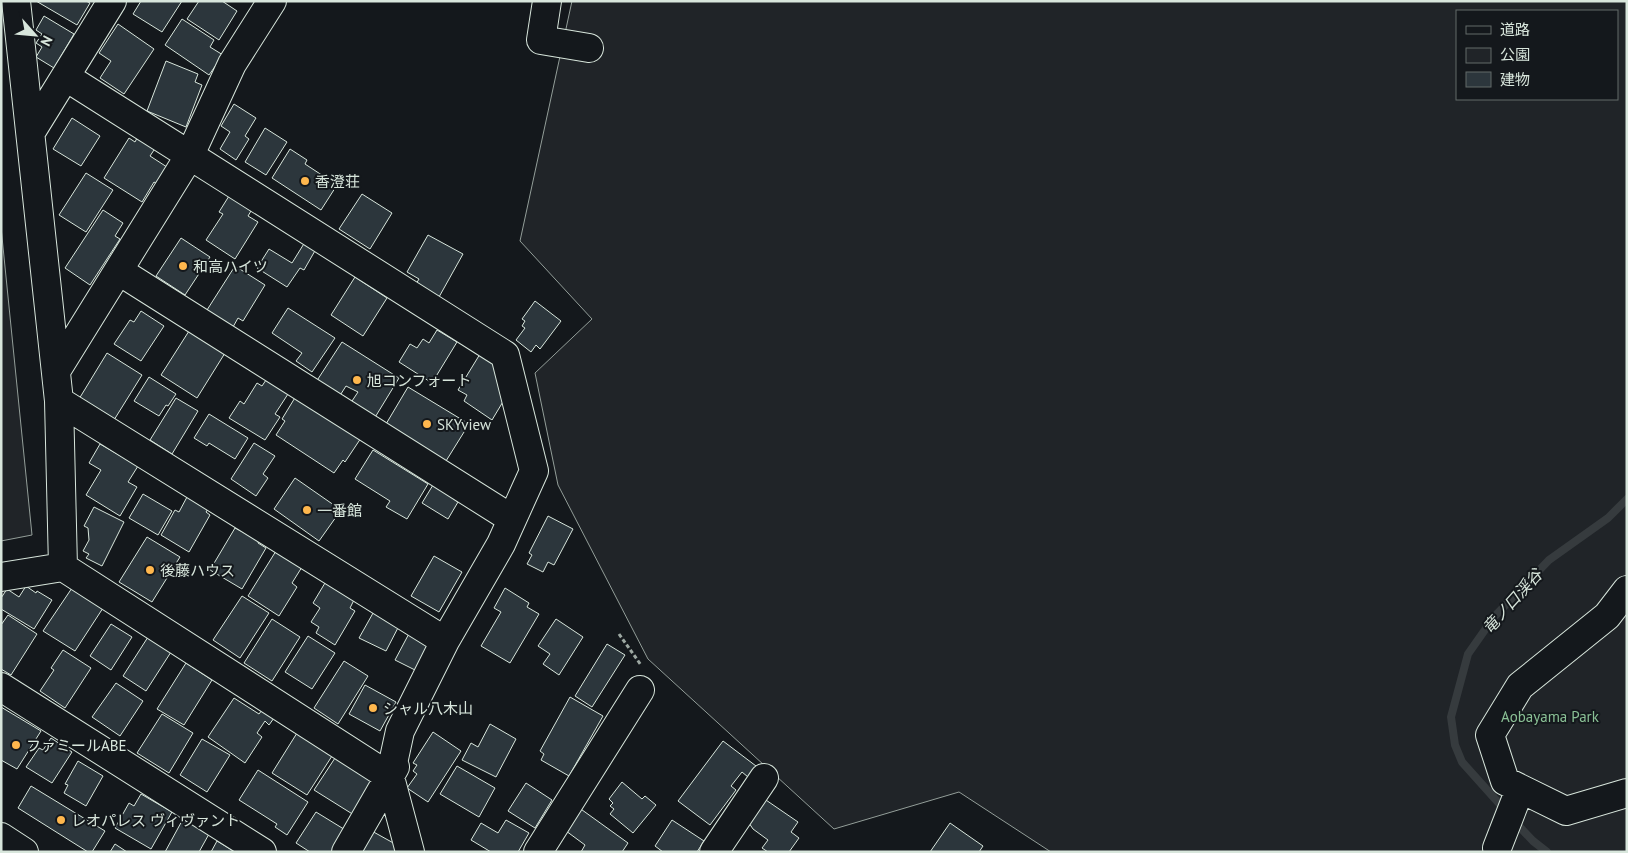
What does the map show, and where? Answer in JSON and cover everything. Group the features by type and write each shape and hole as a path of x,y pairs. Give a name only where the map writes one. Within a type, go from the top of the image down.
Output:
{"street":[{"path":"16,1 59,402 63,566"},
{"path":"31,132 112,1"},
{"path":"56,371 190,155 232,64 272,1"},
{"path":"547,1 541,40 589,48"},
{"path":"66,77 505,355 534,470 501,544 445,640 400,731 390,777 410,852"},
{"path":"119,270 512,519"},
{"path":"59,402 445,640"},
{"path":"346,852 390,777 507,565 501,544"},
{"path":"1,577 63,566 390,777"},
{"path":"1627,590 1607,616 1520,686 1490,735 1505,781 1519,790 1566,811 1627,793"},
{"path":"1,687 262,852"},
{"path":"538,852 640,690"},
{"path":"714,852 764,778"},
{"path":"1497,848 1519,790"},
{"path":"1,837 24,852"}],"path":[{"path":"619,634 640,663 640,690"}],"green space":[{"name":"Aobayama Park","path":"572,1 1627,1 1627,852 1051,852 959,792 834,829 648,659 558,485 535,373 592,319 520,241"},
{"path":"1,227 32,535 1,541"}],"building":[{"path":"36,1 86,1 90,3 77,25"},
{"path":"141,1 182,1 162,32 133,14"},
{"path":"199,1 222,1 237,11 219,40 187,19"},
{"path":"44,16 74,34 54,68 36,57 42,47 36,43 42,34 36,30"},
{"path":"182,19 214,40 210,47 223,55 209,75 165,45"},
{"path":"118,24 154,49 124,94 100,78 111,61 99,53"},
{"path":"166,61 198,74 195,82 202,85 186,127 147,111"},
{"path":"234,104 256,118 245,136 249,139 236,160 220,149 230,132 221,126"},
{"path":"72,118 100,136 81,166 53,149"},
{"path":"265,128 287,142 266,175 245,162"},
{"path":"138,136 156,147 150,156 170,169 159,185 154,182 142,202 104,178 129,138 135,142"},
{"name":"香澄荘","path":"290,149 307,160 305,164 337,185 321,210 272,178"},
{"path":"86,173 113,190 86,232 59,215"},
{"path":"362,194 392,213 370,249 339,229"},
{"path":"229,196 251,211 248,216 258,222 235,259 206,240 223,214 219,212"},
{"path":"103,210 123,223 115,236 120,239 90,285 65,268"},
{"path":"428,235 463,254 439,297 416,284 419,279 407,272"},
{"name":"和高ハイツ","path":"181,238 210,257 185,295 156,276"},
{"path":"305,242 316,249 304,270 300,268 287,287 257,268 269,249 292,263"},
{"path":"235,266 265,285 243,321 238,318 233,327 207,310"},
{"path":"355,277 387,298 363,336 331,315"},
{"path":"535,301 561,321 540,349 536,345 531,352 516,340 525,328 522,326 525,321 522,319"},
{"path":"288,308 335,338 312,372 296,361 302,353 272,333"},
{"path":"141,311 164,326 141,361 114,344 130,320 134,322"},
{"path":"437,330 457,342 432,383 399,362 410,344 417,348 423,339 429,343"},
{"path":"189,331 225,353 197,398 161,375"},
{"name":"旭コンフォート","path":"342,342 399,378 374,419 350,404 358,392 346,386 339,397 316,382"},
{"path":"107,353 142,375 114,420 79,399"},
{"path":"480,354 499,365 507,395 492,420 464,401 467,395 458,390"},
{"path":"149,377 176,394 159,416 134,401"},
{"path":"266,380 288,394 275,414 280,417 265,440 229,418 240,401 244,404 257,383 262,386"},
{"name":"SKYview","path":"408,387 469,424 446,461 386,424"},
{"path":"296,396 361,438 345,462 343,460 334,473 276,435 285,421 282,419"},
{"path":"176,398 198,411 172,454 150,440"},
{"path":"209,414 248,438 235,459 209,443 207,446 194,438"},
{"path":"254,443 275,456 263,474 268,478 256,496 231,479"},
{"path":"100,444 138,466 128,482 137,487 120,516 86,495 101,470 89,463"},
{"path":"373,450 428,484 407,519 386,507 390,501 355,479"},
{"name":"一番館","path":"295,478 341,510 319,541 274,509"},
{"path":"433,485 458,502 448,519 422,503"},
{"path":"143,494 172,511 158,535 129,518"},
{"path":"187,497 208,509 206,512 210,515 189,552 161,535 175,510 179,512"},
{"path":"94,507 124,522 102,566 86,558 89,554 83,551 89,540 88,528 84,526"},
{"path":"548,516 573,529 554,565 548,562 543,572 527,564 532,555 529,553"},
{"path":"235,528 241,531 242,529 259,540 258,543 266,548 242,589 210,570"},
{"name":"後藤ハウス","path":"147,537 180,557 152,602 119,582"},
{"path":"276,551 302,567 292,583 297,587 279,616 248,596"},
{"path":"434,556 462,572 439,612 411,596"},
{"path":"325,583 354,600 350,608 355,611 335,645 316,633 319,627 311,622 320,608 313,603"},
{"path":"26,586 52,600 34,629 1,609 1,598 7,589 19,597"},
{"path":"72,588 103,608 75,651 43,631"},
{"path":"505,588 529,603 527,607 539,614 510,663 481,646 501,612 494,608"},
{"path":"242,596 269,613 240,658 213,640"},
{"path":"377,606 402,620 386,651 359,638"},
{"path":"8,615 37,634 11,675 1,669 1,625"},
{"path":"272,619 300,637 272,681 244,663"},
{"path":"556,619 583,637 559,675 543,664 550,654 538,646"},
{"path":"111,624 132,637 111,670 90,656"},
{"path":"413,626 437,639 421,673 395,660"},
{"path":"308,636 335,653 312,689 285,672"},
{"path":"148,637 171,652 146,691 123,676"},
{"path":"607,644 625,655 592,707 575,696"},
{"path":"63,650 91,668 65,708 40,691 54,670 51,668"},
{"path":"344,661 368,676 338,724 314,708"},
{"path":"186,663 212,680 184,725 157,709"},
{"path":"116,683 143,701 120,736 92,717"},
{"name":"シャル八木山","path":"365,685 396,702 380,731 349,714"},
{"path":"570,697 603,716 569,776 541,760 544,754 540,751"},
{"path":"234,698 259,714 262,710 274,718 269,725 265,721 257,733 262,737 245,763 208,737"},
{"name":"ファミールABE","path":"1,707 41,731 17,769 1,760"},
{"path":"162,714 193,733 169,773 137,753"},
{"path":"490,724 516,739 496,777 462,760 471,743 478,747"},
{"path":"433,732 461,751 428,802 407,788 417,774 413,771 417,765 413,763"},
{"path":"297,733 332,756 307,795 272,773"},
{"path":"51,738 72,752 52,783 26,767 39,748 43,750"},
{"path":"202,739 230,755 207,792 180,775"},
{"path":"723,741 756,766 748,777 742,772 731,786 736,790 710,825 678,801"},
{"path":"335,758 371,781 365,791 368,793 354,815 314,790"},
{"path":"78,761 103,776 86,806 64,793 68,785 65,784"},
{"path":"457,766 495,788 479,817 440,794"},
{"path":"258,770 308,802 287,835 275,827 277,824 239,800"},
{"path":"622,782 642,799 645,796 656,805 633,833 610,814 614,809 610,806 613,803 609,799"},
{"path":"526,783 552,800 535,828 508,811"},
{"name":"レオパレス ヴィヴァント","path":"31,786 105,831 92,852 88,852 18,808"},
{"path":"141,794 172,812 151,849 115,828 129,803 134,806"},
{"path":"763,798 798,822 791,832 799,838 789,852 768,852 762,848 768,840 753,829 747,820"},
{"path":"578,807 628,843 622,852 581,852 585,845 562,828"},
{"path":"316,812 347,831 334,852 310,852 296,843"},
{"path":"183,819 209,834 199,852 165,852"},
{"path":"506,820 529,833 518,852 491,852 471,840 481,823 498,833"},
{"path":"672,820 704,841 697,852 663,852 655,846"},
{"path":"950,823 983,846 979,852 930,852"},
{"path":"370,830 397,845 394,852 359,852"},
{"path":"217,841 235,852 211,852"},
{"path":"115,844 127,852 110,852"}],"waterway":[{"name":"竜ノ口渓谷","path":"1505,810 1462,762 1455,745 1451,717 1468,654 1494,617 1549,560 1608,518 1627,499"},
{"name":"竜ノ口渓谷","path":"1514,821 1533,841 1547,852"}],"place":[{"name":"香澄荘","path":"305,181"},
{"name":"和高ハイツ","path":"183,266"},
{"name":"旭コンフォート","path":"357,380"},
{"name":"SKYview","path":"427,424"},
{"name":"一番館","path":"307,510"},
{"name":"後藤ハウス","path":"150,570"},
{"name":"シャル八木山","path":"373,708"},
{"name":"ファミールABE","path":"16,745"},
{"name":"レオパレス ヴィヴァント","path":"61,820"}]}
